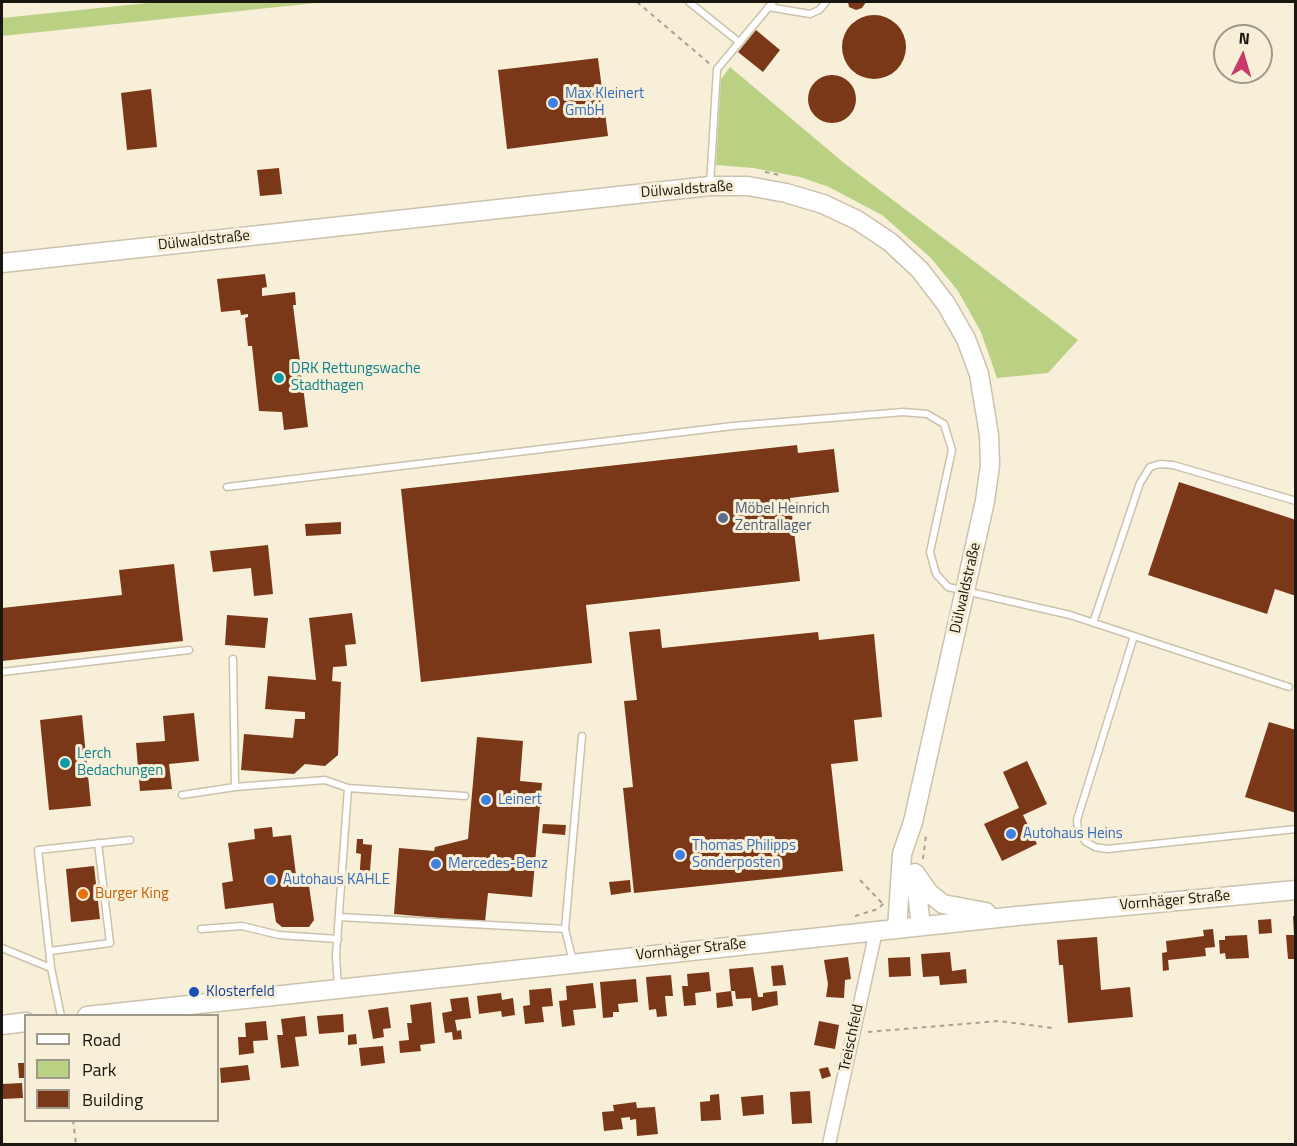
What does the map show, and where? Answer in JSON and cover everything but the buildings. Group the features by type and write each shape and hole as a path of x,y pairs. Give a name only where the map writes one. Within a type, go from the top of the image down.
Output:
{"street":[{"name":"Dülwaldstraße","path":"2,263 710,186 748,186 786,193 823,204 857,220 890,243 920,270 946,304 966,339 979,374 989,435 990,465 985,501 914,822 902,854 897,929"},
{"name":"Dülwaldstraße","path":"914,822 919,866 921,926"},
{"path":"919,866 929,893 943,904 956,908 1017,916"},
{"name":"Vornhäger Straße","path":"104,1014 573,962 1296,890"},
{"name":"Treischfeld","path":"829,1144 876,931"},
{"path":"2,1025 24,1022"}],"lane":[{"path":"689,2 739,42"},
{"path":"710,186 717,69 771,4 810,14 819,10 826,2"},
{"path":"227,487 733,426 903,412 927,414 944,424 952,450 930,552 936,574 948,586 965,592 1070,615 1289,687"},
{"path":"1093,623 1140,483 1150,467 1160,464 1173,465 1296,501"},
{"path":"1134,636 1077,820 1078,831 1086,842 1095,847 1107,849 1296,829"},
{"path":"2,672 189,650"},
{"path":"233,659 235,788"},
{"path":"573,962 565,929 582,736"},
{"path":"182,795 324,780 348,788 465,796"},
{"path":"338,987 339,917 348,788"},
{"path":"61,1014 51,968 38,850 130,840"},
{"path":"50,951 110,943 98,843"},
{"path":"339,917 565,929"},
{"path":"201,929 242,926 279,935 338,939"},
{"path":"2,948 51,968"}],"path":[{"path":"637,2 717,69"},
{"path":"762,171 788,176"},
{"path":"919,866 926,835"},
{"path":"860,880 882,903"},
{"path":"853,1033 999,1021 1052,1028"},
{"path":"73,1122 76,1144"}],"green space":[{"path":"157,2 325,2 2,36 2,18"},
{"path":"730,67 844,163 1078,340 1048,373 997,378 981,332 958,291 931,258 882,215 829,187 800,177 753,168 716,165 721,79"}],"place":[{"name":"Max Kleinert GmbH","path":"553,103"},
{"name":"DRK Rettungswache Stadthagen","path":"279,378"},
{"name":"Möbel Heinrich Zentrallager","path":"723,518"},
{"name":"Lerch Bedachungen","path":"65,763"},
{"name":"Leinert","path":"486,800"},
{"name":"Autohaus Heins","path":"1011,834"},
{"name":"Thomas Philipps Sonderposten","path":"680,855"},
{"name":"Mercedes-Benz","path":"436,864"},
{"name":"Autohaus KAHLE","path":"271,880"},
{"name":"Burger King","path":"83,894"},
{"name":"Klosterfeld","path":"194,992"}]}
